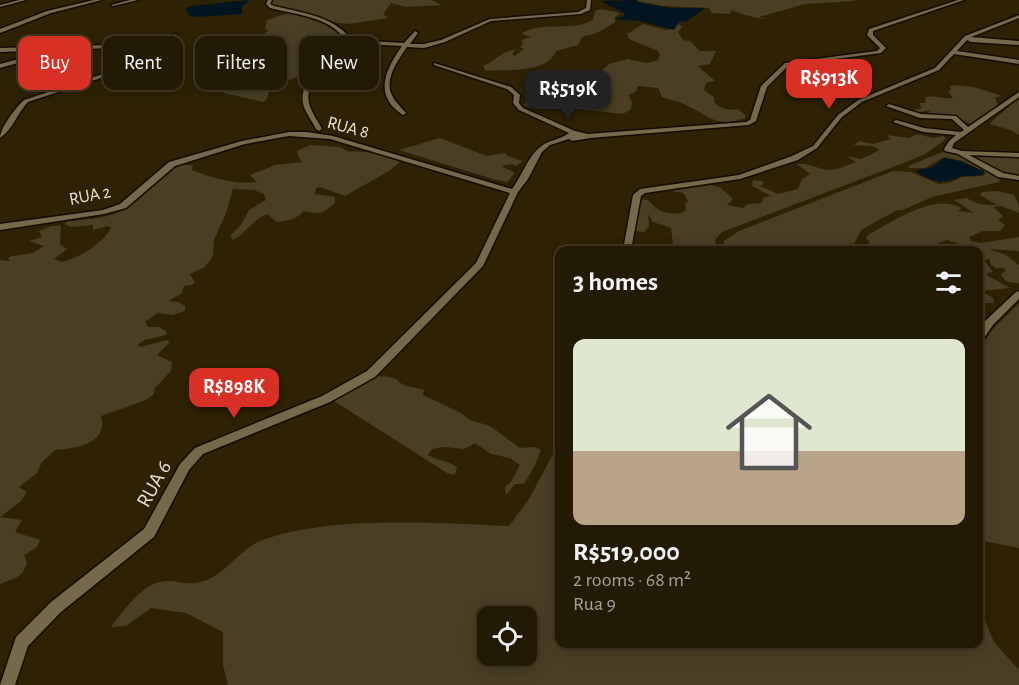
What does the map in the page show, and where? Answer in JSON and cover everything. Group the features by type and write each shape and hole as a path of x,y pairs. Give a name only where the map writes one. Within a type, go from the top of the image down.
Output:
{"street":[{"path":"0,6 24,0"},
{"path":"0,31 49,12 100,0"},
{"path":"113,5 136,0"},
{"path":"270,0 268,4 272,7 338,27 346,34 345,36"},
{"path":"379,44 424,46 437,44 490,20 579,13 588,9 589,0"},
{"path":"436,64 509,88 517,95 516,103 521,109 579,140 587,136 747,124 753,121 764,86 787,64 879,52 883,48 870,35 871,30 962,0"},
{"path":"628,246 636,200 643,191 740,177 795,158 815,147 840,116 860,101 937,69 967,37 1019,16"},
{"path":"403,113 387,89 392,69 415,33"},
{"path":"967,37 971,40 1019,43"},
{"path":"0,50 18,49"},
{"path":"954,52 1019,62"},
{"path":"0,66 18,61"},
{"path":"0,136 6,131 16,109 26,101 103,76"},
{"path":"308,90 306,102 319,129"},
{"path":"1019,94 948,146 948,149 961,153 1001,175 1019,178"},
{"path":"889,106 920,116 954,117 965,125 966,132"},
{"path":"896,122 923,130 966,132"},
{"name":"RUA 8","path":"172,164 266,137 306,134 331,137 514,192"},
{"name":"RUA 6","path":"7,685 22,642 56,607 149,532 184,466 199,451 326,399 371,374 480,264 514,192 539,151 548,144 572,135"},
{"path":"961,153 1019,155"},
{"name":"RUA 2","path":"0,227 104,212 123,206 172,164"},
{"path":"983,332 1019,294"}],"shaded area":[{"path":"272,0 431,0 442,5 406,7 391,3 383,14 388,18 348,24 309,19 330,25 336,29 339,36 299,36 299,76 287,81 287,36 262,36 268,31 265,29 267,20 295,11 270,4"},
{"path":"634,0 855,1 805,4 759,17 767,19 749,16 732,10 730,14 712,13 709,8 663,6"},
{"path":"601,9 620,13 611,25 582,37 578,45 556,51 544,64 526,69 486,71 483,66 506,52 515,50 512,54 515,56 524,49 520,47 523,44 521,40 531,37 522,34 524,32 542,27 585,24 593,20 595,11"},
{"path":"678,23 682,27 678,32 683,40 690,41 700,51 716,51 710,64 698,66 715,81 706,83 704,90 714,97 714,102 719,106 728,110 738,109 746,116 745,118 727,122 714,120 683,104 662,97 658,88 638,86 636,92 628,95 632,102 631,109 623,114 552,106 533,108 522,105 531,99 570,94 577,86 589,81 609,64 628,59 647,63 658,60 660,55 658,51 629,39 627,34 643,24 666,30 676,28 674,24"},
{"path":"950,86 974,87 1002,96 995,97 998,105 970,124 955,116 926,114 932,110 916,113 909,111 922,108 919,103 926,103 925,98 928,97 953,98 948,91 951,90"},
{"path":"223,90 270,90 267,99 263,102 224,93"},
{"path":"1019,98 1019,135 1011,130 989,124"},
{"path":"917,134 933,138 944,136 946,139 925,154 901,164 722,232 715,240 717,246 636,246 673,245 671,228 653,222 648,214 649,226 644,232 635,231 640,199 648,200 656,208 665,212 680,213 686,211 685,203 688,201 683,193 671,191 711,185 721,188 733,199 727,205 743,208 748,204 762,203 763,198 771,196 752,186 753,180 763,181 764,183 760,186 778,194 798,189 802,179 810,174 797,164 827,170 838,169 856,162 847,156 861,159 880,150 872,146 854,145 859,141 873,144 891,139 886,135 909,138"},
{"path":"440,138 487,156 505,153 523,161 516,166 512,164 501,166 515,173 507,182 399,150"},
{"path":"310,145 340,147 347,151 366,152 402,160 389,171 345,196 320,187 316,188 315,194 335,197 335,203 323,212 303,211 295,218 277,222 267,214 233,240 230,236 241,225 249,210 266,200 264,194 254,190 233,189 226,213 214,240 213,256 205,267 190,274 195,282 184,286 182,293 169,301 185,306 185,311 173,315 158,313 145,322 148,327 159,327 167,334 137,345 142,347 166,340 170,342 157,355 172,362 171,371 154,389 154,394 146,400 101,416 100,433 89,443 55,450 42,462 37,473 19,487 27,492 21,501 0,517 0,260 10,261 8,258 12,256 33,253 44,246 29,241 42,237 39,231 51,226 61,226 60,244 67,249 54,259 62,262 83,254 102,240 111,228 108,226 93,230 93,225 70,227 65,224 66,222 117,213 165,174 184,165 193,166 192,170 216,178 249,183 257,182 250,175 275,165 302,162 297,151"},
{"path":"945,151 959,154 1002,177 993,176 1000,179 999,182 932,197 903,210 897,210 861,230 853,246 724,246 724,241 739,231 893,171 911,172 939,184 949,183 962,177 983,176 986,173 963,161 944,157 925,168 909,168 908,166"},
{"path":"965,155 1019,156 1019,176 1006,175"},
{"path":"997,191 1014,195 1019,205 1019,213 1001,206 993,207 1003,216 998,220 1005,225 1000,231 983,231 969,237 971,241 980,243 1019,237 1019,251 989,249 1006,255 1019,265 1019,283 1006,281 1001,274 1006,271 1004,268 996,268 990,264 990,259 984,260 993,272 987,273 988,276 1010,288 983,291 983,246 966,246 947,240 938,243 942,246 864,246 870,243 866,238 868,235 926,206 951,204 962,208 958,211 974,213 954,200 967,198 985,205 997,205 980,195 982,192"},
{"path":"983,292 993,298 994,303 983,303"},
{"path":"1019,303 1019,548 983,541 983,343 991,331"},
{"path":"376,376 396,379 403,385 424,390 423,395 461,413 470,420 490,426 520,448 534,447 541,450 524,484 515,484 506,495 505,487 511,482 520,465 510,458 491,454 475,443 464,449 444,447 432,449 428,455 457,467 455,475 447,473 334,401 335,398 366,384 369,378"},
{"path":"555,450 555,648 983,648 983,616 994,642 1019,670 1019,685 228,685 223,665 223,632 186,613 151,608 126,626 111,627 132,600 146,588 166,581 194,583 209,579 260,541 317,527 416,523 509,526 529,499"},
{"path":"0,517 22,520 15,532 40,540 37,547 24,555 27,563 22,572 0,584"}],"water":[{"path":"249,0 242,8 242,14 195,17 189,15 185,9 192,6"},
{"path":"637,0 637,2 670,8 705,8 687,21 679,22 674,30 639,21 615,19 624,16 624,13 600,1"},
{"path":"944,158 959,161 984,171 984,173 942,181 932,180 915,171 933,167"}]}
